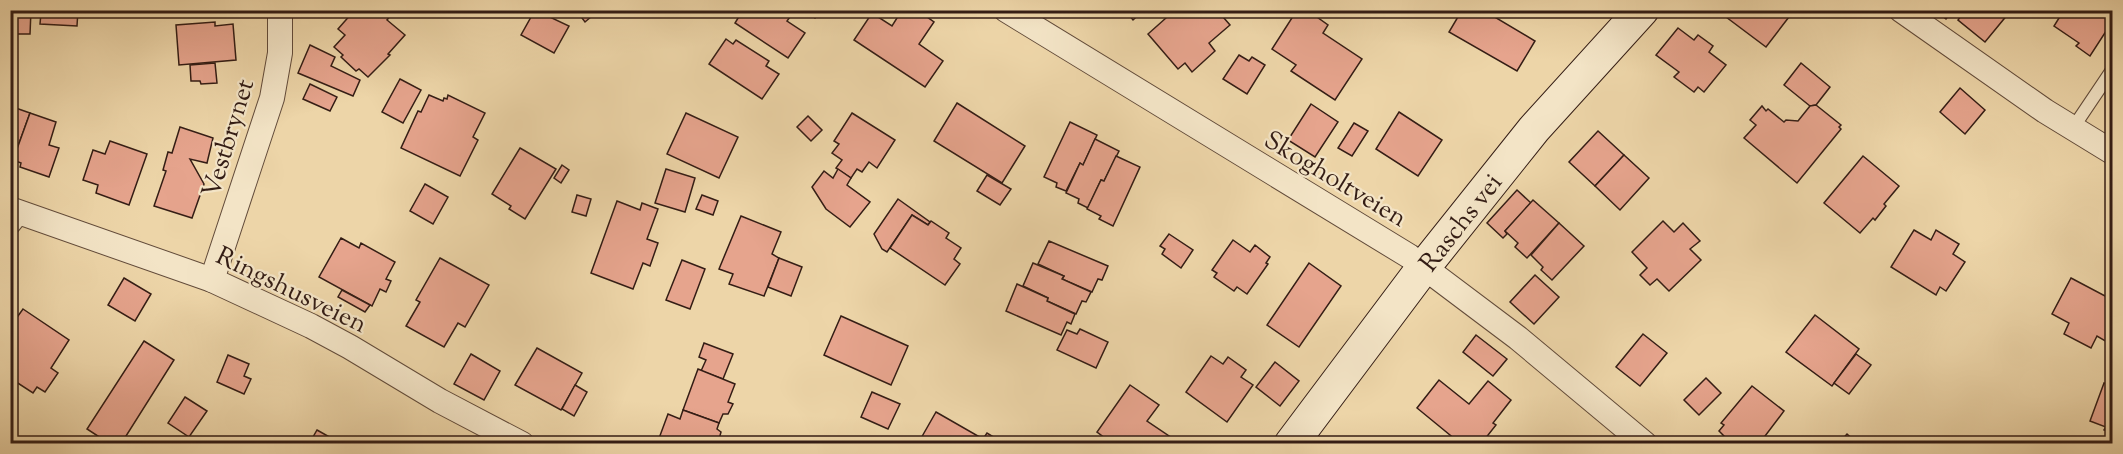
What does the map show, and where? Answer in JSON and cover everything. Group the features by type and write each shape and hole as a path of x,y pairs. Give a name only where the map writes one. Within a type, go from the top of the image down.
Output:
{"street":[{"name":"Vestbrynet","path":"212,280 272,98 279,53 280,10"},
{"name":"Skogholtveien","path":"1006,10 1409,256 1518,338 1645,444"},
{"name":"Raschs vei","path":"1291,444 1533,129 1642,10"},
{"path":"1900,10 2026,98 2112,152"},
{"name":"Ringshusveien","path":"15,218 212,280 350,346 440,401 522,444"}],"lane":[{"path":"2073,128 2112,70"}],"building":[{"path":"14,10 31,10 30,34 16,34 16,29 13,29"},
{"path":"37,10 78,10 77,26 40,24 41,13"},
{"path":"357,10 384,10 390,16 387,20 405,35 388,54 390,55 368,77 359,69 356,71 334,47 345,35 338,29"},
{"path":"535,10 569,26 554,53 521,35"},
{"path":"537,10 555,10 552,17"},
{"path":"576,10 599,10 585,22"},
{"path":"743,10 780,10 790,17 787,21 805,33 788,58 735,23"},
{"path":"802,10 820,10 815,18"},
{"path":"902,10 917,10 934,22 919,44 943,61 925,87 854,40 872,13 892,26"},
{"path":"1125,10 1144,10 1133,20"},
{"path":"1175,10 1217,10 1230,25 1209,43 1215,51 1192,72 1185,63 1178,69 1148,34"},
{"path":"1297,10 1307,10 1328,25 1323,33 1362,59 1335,100 1291,71 1296,65 1272,49"},
{"path":"1462,10 1483,10 1535,41 1517,71 1449,32"},
{"path":"1789,10 1792,13 1766,47 1718,11"},
{"path":"1935,10 1953,10 1946,19"},
{"path":"1965,10 2003,10 2008,14 1985,42 1958,20"},
{"path":"2064,10 2112,10 2112,22 2090,56 2076,46 2079,43 2054,26"},
{"path":"215,22 215,26 233,24 236,60 179,65 176,25"},
{"path":"1678,28 1694,40 1698,35 1713,46 1709,52 1726,65 1704,92 1698,87 1694,92 1674,77 1679,72 1656,55"},
{"path":"726,39 733,44 736,40 769,61 766,66 779,74 762,99 709,64"},
{"path":"310,45 335,57 331,66 360,80 353,96 298,73"},
{"path":"1239,55 1249,61 1252,57 1265,65 1247,94 1223,79"},
{"path":"215,63 217,83 201,84 200,81 191,81 190,65"},
{"path":"1801,63 1830,87 1816,105 1810,106 1784,85"},
{"path":"400,79 421,90 403,123 382,112"},
{"path":"310,84 337,97 330,111 303,99"},
{"path":"1960,88 1985,110 1965,134 1940,112"},
{"path":"429,95 443,101 448,95 485,113 473,137 478,140 460,176 401,148 418,111 421,112"},
{"path":"957,103 1025,146 1002,183 934,141"},
{"path":"1311,104 1338,122 1315,157 1288,140"},
{"path":"1816,105 1841,125 1839,127 1841,129 1797,183 1744,138 1756,125 1750,120 1762,106 1784,122 1786,120 1798,121 1810,106"},
{"path":"10,106 30,113 13,160 10,159"},
{"path":"1399,112 1442,140 1418,176 1376,149"},
{"path":"30,113 56,122 49,145 59,148 49,177 20,167 21,163 13,160"},
{"path":"686,113 738,137 719,178 667,154"},
{"path":"852,113 895,140 877,168 869,162 862,172 857,169 851,178 836,168 842,160 832,153 839,144 834,141"},
{"path":"808,116 822,130 811,141 797,127"},
{"path":"1070,122 1097,135 1083,165 1080,163 1066,191 1056,187 1057,183 1044,177"},
{"path":"1354,123 1368,131 1352,156 1338,148"},
{"path":"180,127 213,138 207,163 190,159 204,184 192,218 154,206 166,171 163,170 168,152 172,153"},
{"path":"1598,131 1624,155 1595,186 1569,162"},
{"path":"1095,139 1119,151 1104,181 1101,180 1088,208 1078,203 1079,199 1066,193 1080,163 1083,165"},
{"path":"110,141 147,154 129,205 96,193 98,185 83,180 93,150 105,154"},
{"path":"520,148 556,169 525,219 509,209 511,206 492,194"},
{"path":"1624,155 1649,178 1620,210 1595,186"},
{"path":"1116,156 1140,167 1113,226 1099,219 1101,216 1087,209"},
{"path":"1863,156 1899,186 1884,204 1886,206 1875,220 1873,218 1860,233 1824,203"},
{"path":"562,165 569,170 561,183 554,178"},
{"path":"666,169 695,178 685,212 655,203"},
{"path":"838,169 851,178 847,185 870,202 850,227 826,209 812,187 824,171 833,178"},
{"path":"987,175 1011,189 1000,205 977,191"},
{"path":"425,184 448,197 433,224 410,211"},
{"path":"1517,190 1531,203 1505,231 1507,234 1503,238 1487,223"},
{"path":"577,195 591,199 586,216 572,212"},
{"path":"702,195 718,201 713,215 696,209"},
{"path":"898,199 930,222 928,225 912,215 887,252 882,249 874,234"},
{"path":"1533,200 1559,223 1527,258 1515,247 1518,243 1505,231"},
{"path":"617,201 640,210 642,203 658,209 647,239 658,243 650,266 643,263 633,289 591,273"},
{"path":"912,215 928,225 931,221 949,233 946,238 961,248 954,259 960,264 945,285 890,248"},
{"path":"741,216 781,232 772,254 779,258 764,296 729,284 733,274 719,269"},
{"path":"1663,221 1674,232 1683,223 1700,241 1690,249 1701,260 1669,291 1657,279 1650,285 1640,275 1647,268 1632,252"},
{"path":"1559,223 1584,246 1552,280 1541,270 1543,267 1531,255"},
{"path":"1914,230 1931,240 1936,230 1959,244 1953,254 1965,262 1946,291 1940,287 1936,295 1891,267"},
{"path":"1169,234 1193,250 1181,268 1162,254 1165,249 1160,246"},
{"path":"341,238 359,248 361,243 395,262 386,279 391,281 386,292 380,289 372,306 319,277"},
{"path":"1233,240 1250,252 1255,245 1270,257 1266,263 1268,264 1247,294 1237,287 1234,291 1214,277 1217,273 1212,270"},
{"path":"1049,241 1108,266 1102,280 1098,279 1092,292 1062,279 1064,276 1038,264"},
{"path":"440,258 489,285 465,327 458,323 444,347 406,326 420,302 416,300"},
{"path":"779,258 802,267 791,296 768,287"},
{"path":"682,260 705,269 690,309 666,300"},
{"path":"1033,263 1064,276 1062,279 1091,292 1086,302 1082,301 1076,314 1047,301 1048,298 1023,286"},
{"path":"1309,263 1341,286 1299,347 1267,325"},
{"path":"1535,275 1559,297 1534,324 1510,302"},
{"path":"124,278 151,294 135,321 108,305"},
{"path":"2071,278 2105,296 2109,289 2112,291 2112,331 2107,342 2097,336 2091,348 2064,334 2069,323 2052,314"},
{"path":"1017,284 1048,298 1047,301 1075,314 1071,324 1067,322 1061,335 1006,311"},
{"path":"342,290 370,305 365,312 338,297"},
{"path":"23,309 69,340 51,368 58,373 45,392 37,387 33,393 10,378 10,358 16,350 10,346 10,327"},
{"path":"1815,315 1859,349 1832,386 1786,352"},
{"path":"841,316 908,346 891,385 824,355"},
{"path":"1080,329 1108,342 1096,368 1057,350 1067,330 1077,334"},
{"path":"1643,334 1667,353 1640,386 1616,367"},
{"path":"1476,335 1507,359 1493,376 1463,352"},
{"path":"144,341 174,360 121,444 110,444 87,429"},
{"path":"704,343 733,354 723,379 701,371 706,360 699,357"},
{"path":"537,348 582,373 561,410 515,385"},
{"path":"471,354 500,371 484,400 454,384"},
{"path":"1856,354 1871,365 1849,394 1834,383"},
{"path":"228,355 249,364 244,376 251,379 244,394 217,382"},
{"path":"1211,356 1223,364 1228,357 1246,370 1241,377 1253,385 1227,422 1186,392"},
{"path":"1275,362 1299,381 1280,406 1256,387"},
{"path":"698,369 735,384 728,402 733,404 728,414 723,414 719,423 683,410"},
{"path":"1706,378 1721,393 1699,415 1684,400"},
{"path":"1439,380 1469,404 1488,381 1511,400 1493,423 1496,425 1481,444 1461,444 1417,408"},
{"path":"2104,383 2112,387 2112,433 2104,430 2106,427 2090,421"},
{"path":"575,385 587,392 574,416 562,409"},
{"path":"1130,385 1159,405 1147,421 1172,438 1168,444 1113,444 1097,432"},
{"path":"1752,386 1784,411 1759,444 1732,444 1719,431 1724,425 1721,423"},
{"path":"872,392 900,404 888,429 861,417"},
{"path":"185,397 207,411 189,437 168,423"},
{"path":"683,410 719,423 717,429 721,432 718,443 665,444 658,441 668,414 680,419"},
{"path":"936,412 983,439 987,433 1005,444 922,444 923,441 920,440"},
{"path":"317,430 340,443 343,437 354,444 309,444"},
{"path":"10,434 22,441 20,444 10,444"},
{"path":"1847,434 1858,444 1838,444"}]}
